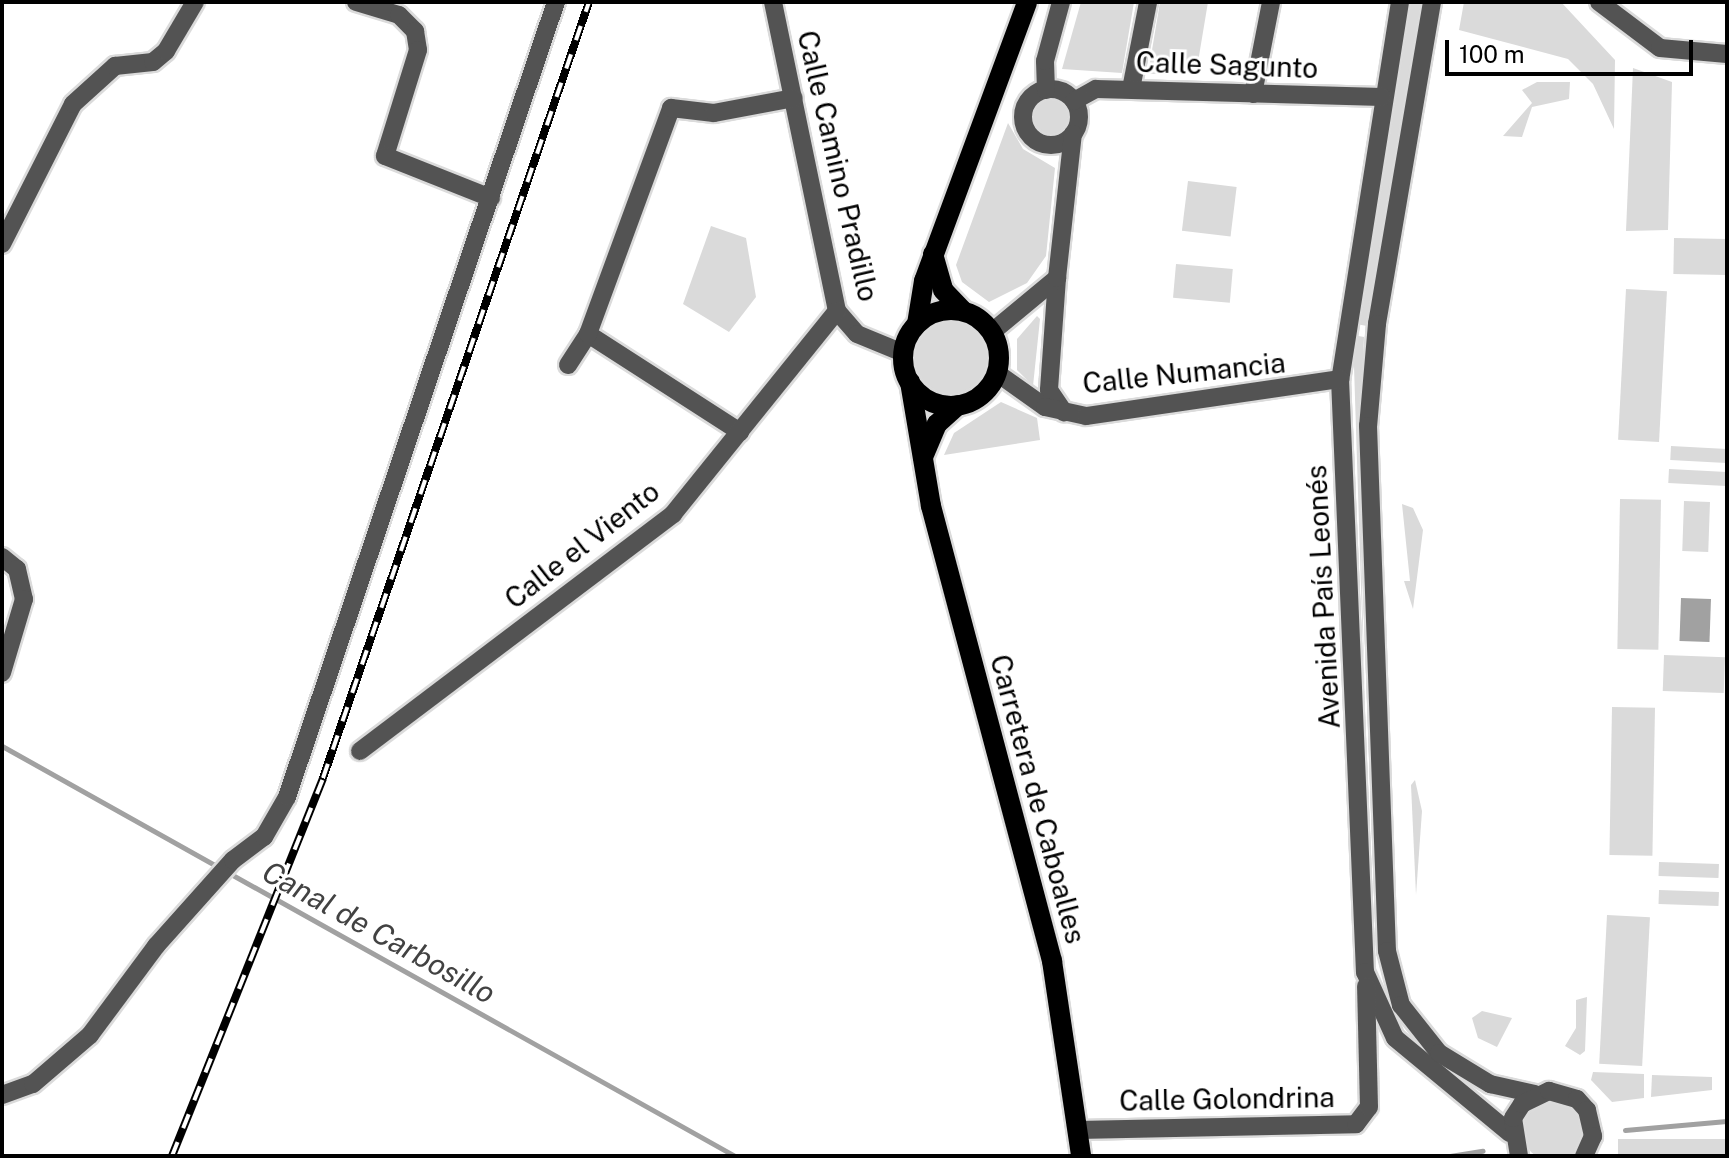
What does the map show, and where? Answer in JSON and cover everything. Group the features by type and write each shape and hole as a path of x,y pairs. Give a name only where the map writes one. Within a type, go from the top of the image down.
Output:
{"main road":[{"path":"958,405 925,398 910,382 903,353 917,324 933,254 1005,77 1027,2"},
{"path":"922,461 937,424 958,405 982,395 997,373 992,332 963,311 943,290 933,254"},
{"path":"917,324 939,312 963,311"},
{"name":"Carretera de Caboalles","path":"910,382 922,461 1052,961 1081,1156"}],"street":[{"path":"2,244 73,104 115,66 153,62 195,2"},
{"path":"356,2 399,15 415,31 418,50 385,156 491,198"},
{"path":"2,1095 33,1084 90,1035 233,860 264,837 287,797 556,2"},
{"name":"Calle Camino Pradillo","path":"773,2 837,311 857,334 903,353"},
{"path":"1046,90 1045,61 1061,2"},
{"path":"1131,89 1148,2"},
{"path":"1253,94 1271,2"},
{"name":"Avenida País Leonés","path":"1400,2 1382,97 1340,379 1365,972 1395,1038 1510,1133"},
{"name":"Avenida País Leonés","path":"1432,2 1377,324 1368,426 1387,951 1401,1005 1439,1053 1490,1084 1535,1094 1564,1094 1587,1110 1593,1136 1584,1156"},
{"path":"1599,2 1660,48 1727,54"},
{"name":"Calle Sagunto","path":"1074,101 1096,89 1382,97"},
{"path":"1046,90 1074,101 1049,390 1064,412"},
{"path":"1046,90 1028,101 1027,132 1044,144 1073,134"},
{"path":"568,365 588,334 671,108 714,113 794,98"},
{"path":"992,332 1057,278"},
{"name":"Calle el Viento","path":"360,751 673,514 837,311"},
{"path":"588,334 740,432"},
{"name":"Calle Numancia","path":"997,373 1019,394 1064,412 1130,411 1340,379"},
{"path":"2,557 17,569 24,599 2,673"},
{"name":"Calle Golondrina","path":"1078,1130 1356,1124 1369,1107 1365,972"},
{"name":"Calle Golondrina","path":"1369,1060 1377,1045 1395,1038"},
{"path":"1519,1156 1510,1133 1517,1111 1535,1094"}],"shaded area":[{"path":"1081,2 1134,2 1122,73 1062,69"},
{"path":"1160,2 1208,2 1196,74 1148,74"},
{"path":"1409,2 1423,2 1367,326 1356,324"},
{"path":"1464,2 1561,2 1615,60 1614,129 1593,84 1568,59 1459,30"},
{"path":"1633,68 1672,82 1668,230 1626,231"},
{"path":"1537,82 1570,82 1569,99 1532,107 1522,137 1503,136 1532,103 1522,90"},
{"path":"1051,96 1066,102 1072,117 1066,132 1051,138 1036,132 1030,117 1036,102"},
{"path":"1008,123 1023,149 1055,168 1046,256 1027,283 989,302 962,282 956,265"},
{"path":"1188,181 1237,187 1231,237 1182,231"},
{"path":"711,226 746,238 756,297 729,332 683,304"},
{"path":"1674,238 1727,239 1726,275 1673,274"},
{"path":"1176,264 1233,269 1230,303 1173,298"},
{"path":"1626,289 1667,291 1659,442 1618,440"},
{"path":"1037,316 1040,319 1033,386 1017,370 1017,339"},
{"path":"951,320 965,323 978,331 986,344 989,358 986,372 978,385 965,393 951,396 937,393 924,385 916,372 913,358 916,344 924,331 937,323"},
{"path":"1353,335 1364,337 1359,450 1365,713"},
{"path":"1001,402 1037,418 1040,440 944,455 954,433"},
{"path":"1671,446 1727,449 1726,463 1670,460"},
{"path":"1669,469 1727,472 1726,486 1668,483"},
{"path":"1620,499 1661,500 1658,650 1617,649"},
{"path":"1684,501 1710,502 1708,552 1682,551"},
{"path":"1402,504 1413,508 1423,530 1413,609 1404,581 1410,581"},
{"path":"1681,598 1711,599 1709,642 1679,641"},
{"path":"1664,655 1725,657 1724,693 1663,691"},
{"path":"1612,707 1655,708 1652,856 1609,855"},
{"path":"1415,780 1422,811 1416,895 1411,785"},
{"path":"1659,862 1719,864 1718,878 1659,876"},
{"path":"1659,890 1719,892 1718,906 1659,904"},
{"path":"1607,915 1650,917 1642,1066 1599,1064"},
{"path":"1587,997 1585,1051 1580,1055 1565,1046 1576,1028 1576,1000"},
{"path":"1482,1011 1512,1018 1497,1047 1478,1038 1472,1018"},
{"path":"1593,1072 1644,1074 1644,1098 1612,1102 1591,1080"},
{"path":"1652,1075 1712,1077 1712,1090 1651,1097"},
{"path":"1553,1099 1565,1101 1575,1108 1582,1118 1582,1142 1575,1152 1565,1159 1553,1161 1541,1159 1531,1152 1524,1142 1522,1130 1524,1118 1531,1108 1541,1101"},
{"path":"1618,1139 1727,1139 1727,1156 1618,1156"}],"waterway":[{"name":"Canal de Carbosillo","path":"2,746 735,1156"},
{"name":"Canal de Carbosillo","path":"1625,1130 1727,1121"},
{"name":"Canal de Carbosillo","path":"1450,1156 1483,1151"}],"railway":[{"path":"172,1156 323,778 589,2"}]}
